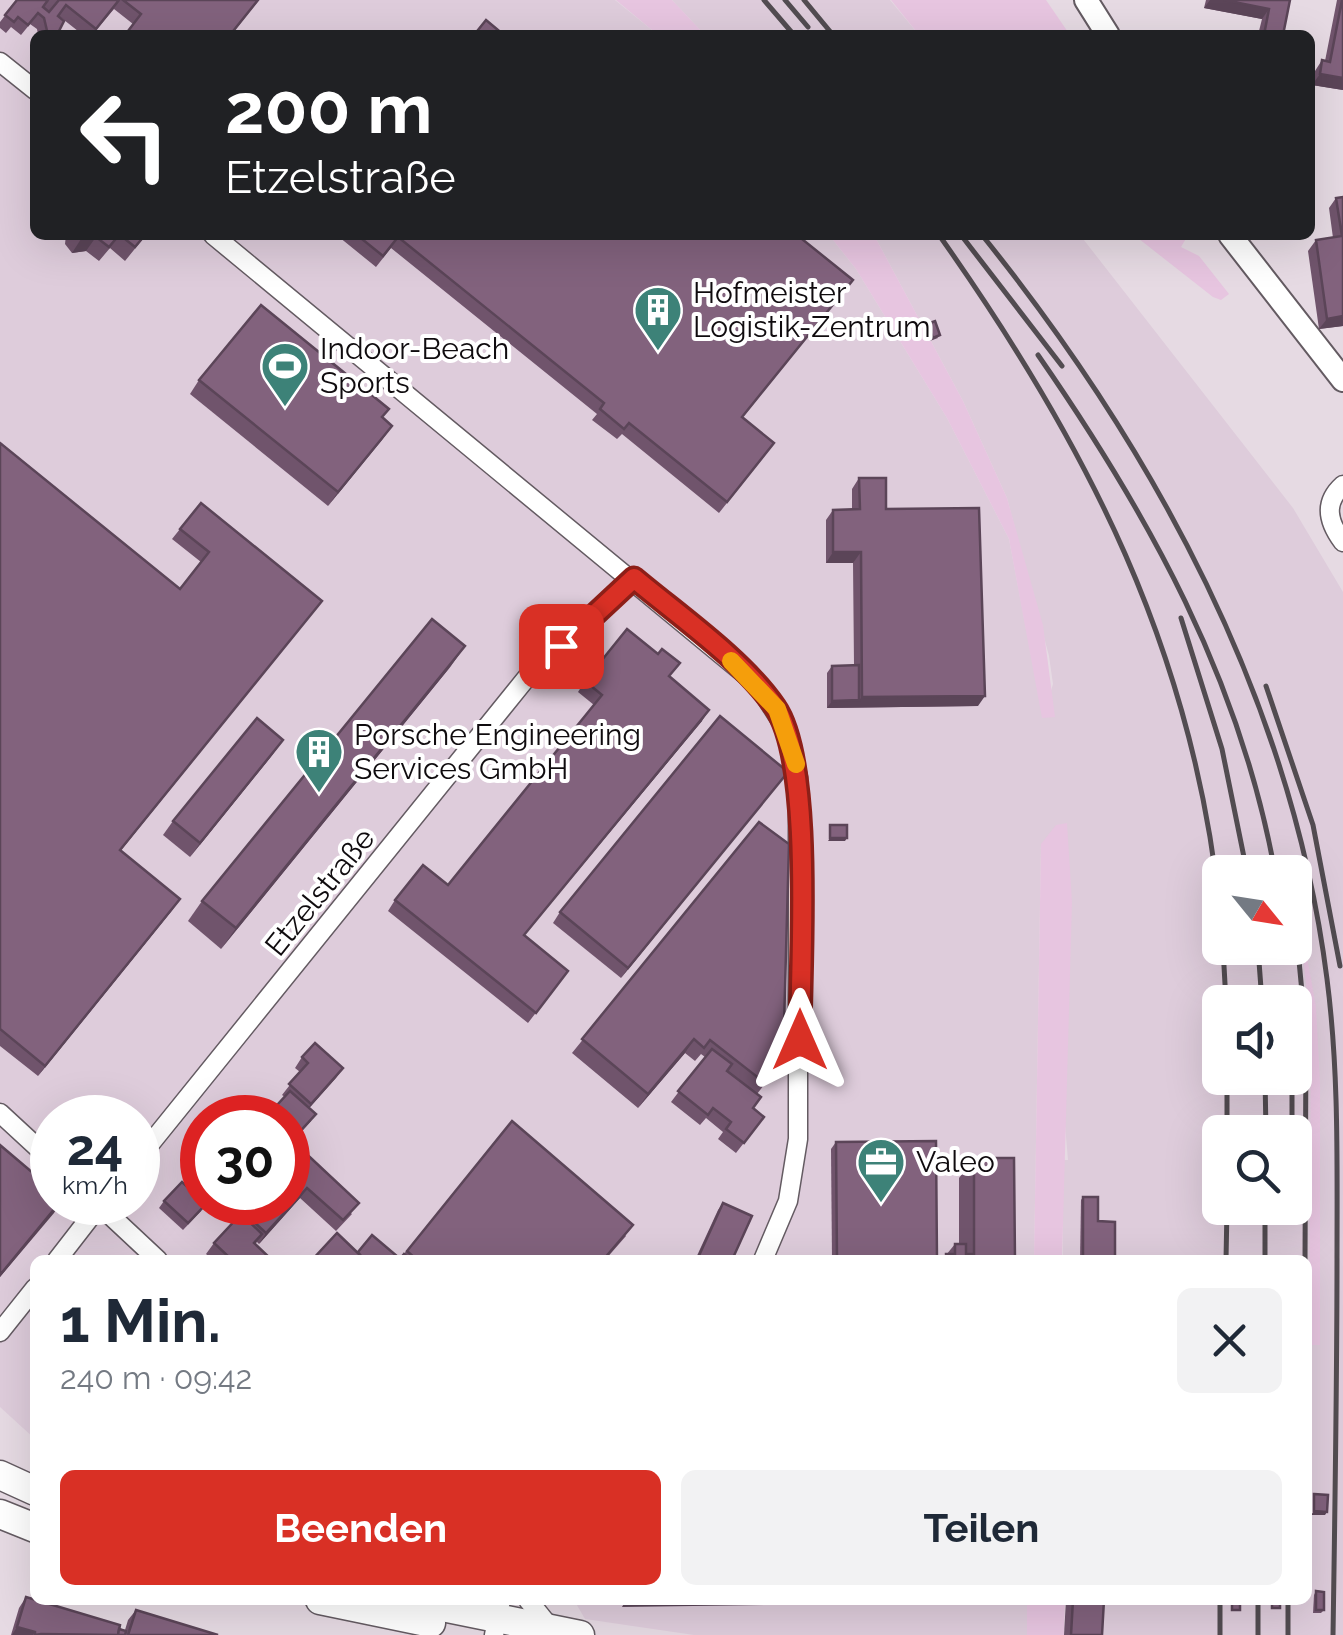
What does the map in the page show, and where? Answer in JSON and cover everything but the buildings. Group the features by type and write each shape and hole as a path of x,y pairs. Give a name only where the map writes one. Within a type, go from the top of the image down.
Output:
{"main road":[{"path":"0,1475 30,1488"},
{"path":"360,1605 566,1632"},
{"path":"428,1605 496,1622"}],"street":[{"path":"1086,0 1105,30"},
{"path":"0,62 30,86"},
{"path":"219,240 634,578 758,684 777,709 795,754 799,809 798,1139 788,1201 766,1255"},
{"path":"1234,240 1343,380"},
{"path":"1343,484 1330,500 1329,511 1343,542"},
{"name":"Etzelstraße","path":"160,1132 528,676 634,578"},
{"path":"0,1112 30,1140"},
{"path":"61,1255 83,1225"},
{"path":"121,1225 153,1255"},
{"path":"0,1332 30,1294"},
{"path":"531,1605 538,1617 566,1632"}],"shaded area":[{"path":"0,0 615,0 652,30 30,30 30,240 833,240 856,269 947,418 1009,539 1043,718 1053,684 1049,656 1007,498 963,401 877,240 1084,240 1293,508 1343,592 1343,1635 1096,1635 1086,1605 1312,1605 1312,1255 1063,1255 1063,1160 1068,1160 1041,845 1034,1255 30,1255 30,1434 0,1407"},
{"path":"616,0 672,0 700,30 652,30"},
{"path":"672,0 890,0 915,30 700,30"},
{"path":"891,0 1046,0 1067,30 915,30"},
{"path":"833,240 877,240 963,401 1007,498 1043,625 1055,717 1042,718 1009,539 947,418 856,269"},
{"path":"1140,240 1185,240 1181,247 1199,256 1229,294 1221,300"},
{"path":"1067,823 1072,902 1062,1255 1034,1255 1041,844 1056,825"},
{"path":"1304,965 1308,965 1316,1007 1320,1082 1320,1345 1312,1345 1312,985 1306,985"},
{"path":"577,1605 1027,1605 1027,1635 694,1635 585,1619"},
{"path":"1027,1605 1065,1605 1064,1635 1027,1635"}],"railway":[{"path":"764,0 790,30"},
{"path":"785,0 808,27"},
{"path":"804,0 829,30"},
{"path":"942,240 1042,392 1125,554 1159,639 1186,726 1212,855"},
{"path":"965,240 1062,366"},
{"path":"986,240 1104,403 1158,492 1206,584 1248,679 1283,776 1309,876 1327,979 1335,1083 1333,1635"},
{"path":"1038,355 1117,476 1185,601 1239,732 1271,855"},
{"path":"1181,618 1222,749 1244,855"},
{"path":"1266,686 1313,825 1340,966"},
{"path":"1224,965 1225,985"},
{"path":"1259,965 1261,985"},
{"path":"1299,965 1306,1034 1305,1255"},
{"path":"1227,1095 1227,1115"},
{"path":"1265,1095 1266,1115"},
{"path":"1292,1095 1292,1115"},
{"path":"1226,1255 1227,1225"},
{"path":"1265,1225 1265,1255"},
{"path":"1220,1605 1220,1635"},
{"path":"1258,1605 1258,1635"},
{"path":"1288,1605 1288,1635"}],"slow traffic":[{"path":"731,661 758,684 777,709 796,764"}],"place":[{"name":"Hofmeister Logistik-Zentrum","path":"658,352"},
{"name":"Indoor-Beach Sports","path":"285,408"},
{"name":"Porsche Engineering Services GmbH","path":"319,794"},
{"name":"Valeo","path":"881,1204"}],"route":[{"path":"561,646 634,578 758,684 777,709 795,754 798,778 800,1040"}]}
